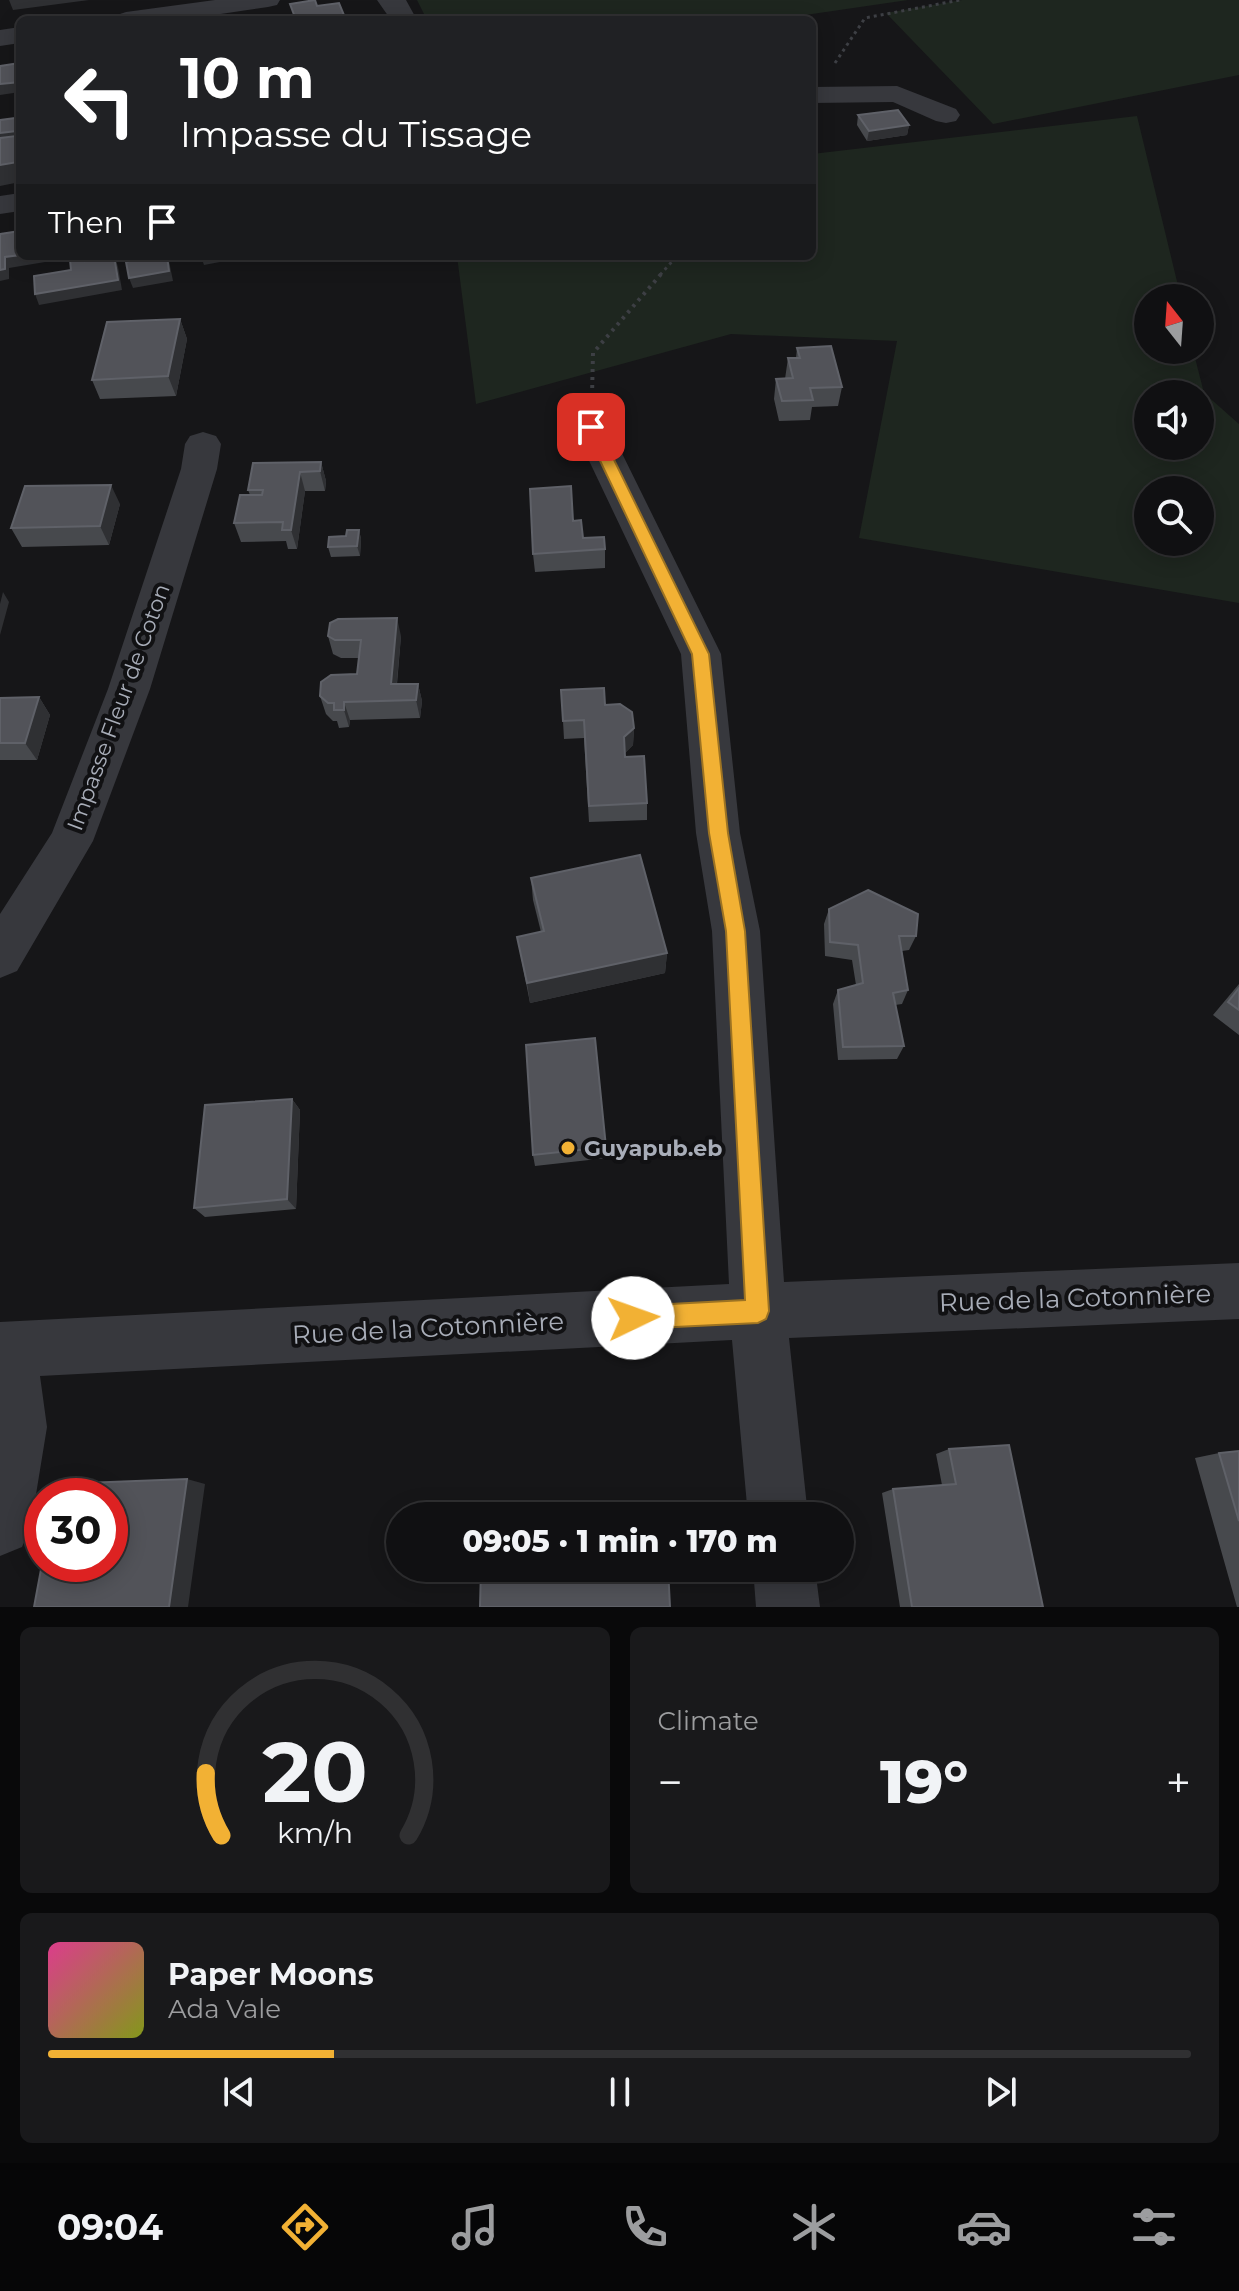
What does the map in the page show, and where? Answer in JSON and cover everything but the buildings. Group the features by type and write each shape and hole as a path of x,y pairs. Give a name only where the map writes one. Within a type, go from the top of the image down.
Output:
{"street":[{"path":"154,16 268,0"},
{"path":"389,0 396,4 402,16"},
{"path":"817,95 897,94 946,115"},
{"path":"591,427 701,654 718,833 736,931 758,1311 777,1502"},
{"name":"Impasse Fleur de Coton","path":"0,956 71,841 129,689 199,469 203,444"},
{"name":"Rue de la Cotonnière","path":"4,1350 758,1311 1239,1291"},
{"path":"0,1525 18,1427 4,1350"},
{"path":"785,1582 788,1607"}],"path":[{"path":"817,95 865,18 960,0"},
{"path":"591,427 593,353 674,260"}],"shaded area":[{"path":"417,0 908,0 798,16 425,16"},
{"path":"962,0 1239,0 1239,75 993,124 886,13"},
{"path":"1137,116 1178,284 1134,284 1134,364 1197,364 1201,380 1134,380 1134,460 1214,460 1214,402 1239,424 1239,603 859,538 897,341 731,334 476,404 458,260 816,260 816,154"}],"place":[{"name":"Guyapub.eb","path":"568,1148"}],"route":[{"path":"591,427 701,654 718,833 736,931 758,1311 633,1318"}]}
